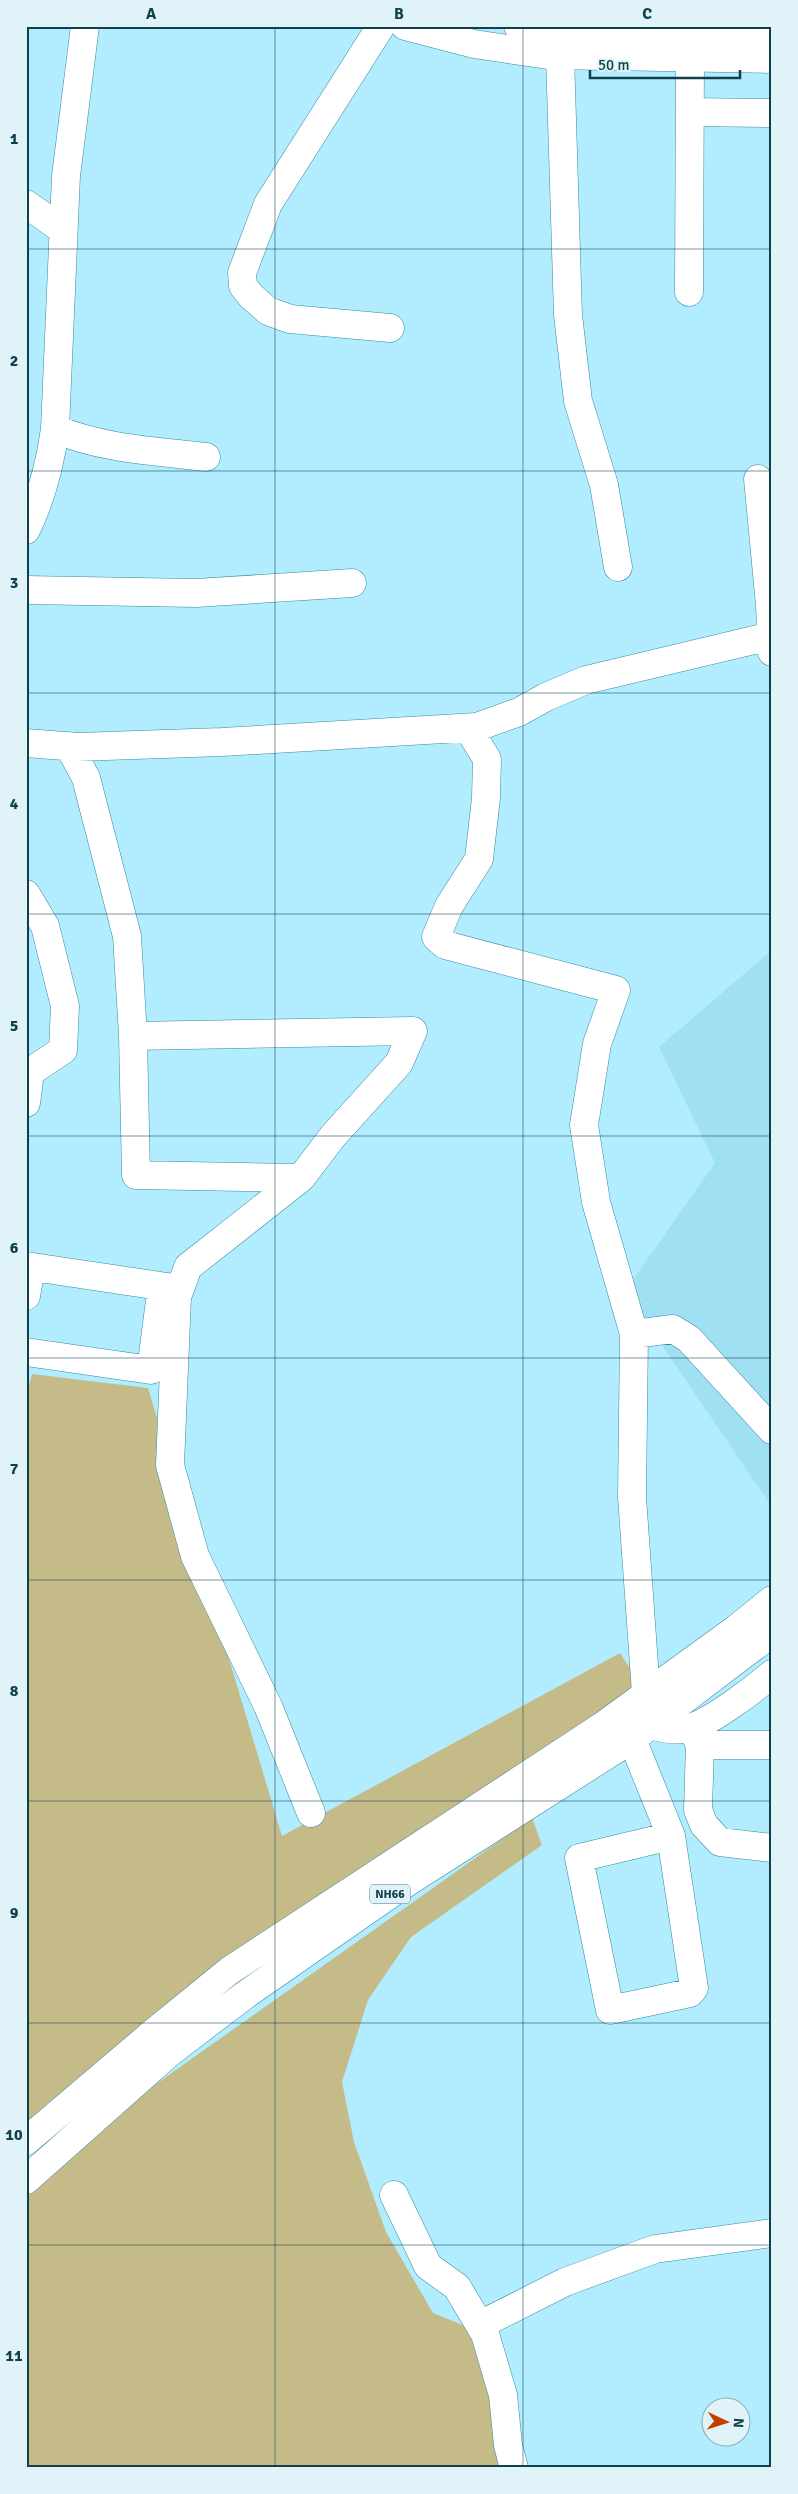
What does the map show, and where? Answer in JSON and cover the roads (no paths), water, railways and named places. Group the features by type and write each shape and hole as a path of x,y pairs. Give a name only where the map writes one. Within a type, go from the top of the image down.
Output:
{"main road":[{"path":"26,530 37,508 49,469 55,429 66,176 85,26"},
{"path":"381,26 268,204 242,273 244,286 251,296 268,311 290,319 390,328"},
{"path":"405,26 474,44 560,56 772,59"},
{"path":"518,26 548,32 627,30 772,37"},
{"path":"560,56 568,315 578,401 604,484 618,567"},
{"path":"689,292 690,57"},
{"path":"690,112 772,113"},
{"path":"26,204 64,230"},
{"path":"55,429 82,440 206,457"},
{"path":"758,479 772,652"},
{"path":"26,590 196,593 352,583"},
{"path":"26,743 69,746 222,742 478,727 519,712 586,680 771,636"},
{"path":"468,728 486,759 486,798 478,859 449,906 436,937 445,945 616,990 597,1044 584,1126 596,1202 634,1334 632,1497 646,1693"},
{"path":"69,746 86,778 127,936 133,1036 136,1175 302,1178"},
{"path":"26,894 45,926 64,1006 63,1050 30,1072 26,1103"},
{"path":"26,1352 151,1370 171,1288 188,1267 302,1178 333,1136 399,1063 413,1031 133,1036"},
{"path":"26,1296 29,1267 171,1288 177,1297 170,1465 195,1556 268,1706 311,1813"},
{"path":"634,1334 673,1329 689,1339 772,1430"},
{"name":"NH66","path":"26,2141 152,2032 229,1971 600,1727 736,1629 772,1600"},
{"name":"NH66","path":"26,2180 169,2053 245,1995 409,1881 641,1732 772,1633"},
{"path":"696,1736 772,1674"},
{"path":"671,1836 580,1858 610,2010 690,1993 694,1988 671,1836 641,1732 670,1730 696,1736 772,1745"},
{"path":"696,1736 698,1810 704,1825 720,1842 772,1848"},
{"path":"394,2195 428,2266 457,2287 485,2334 503,2395 508,2445 514,2468"},
{"path":"480,2325 565,2282 655,2249 772,2233"}]}
